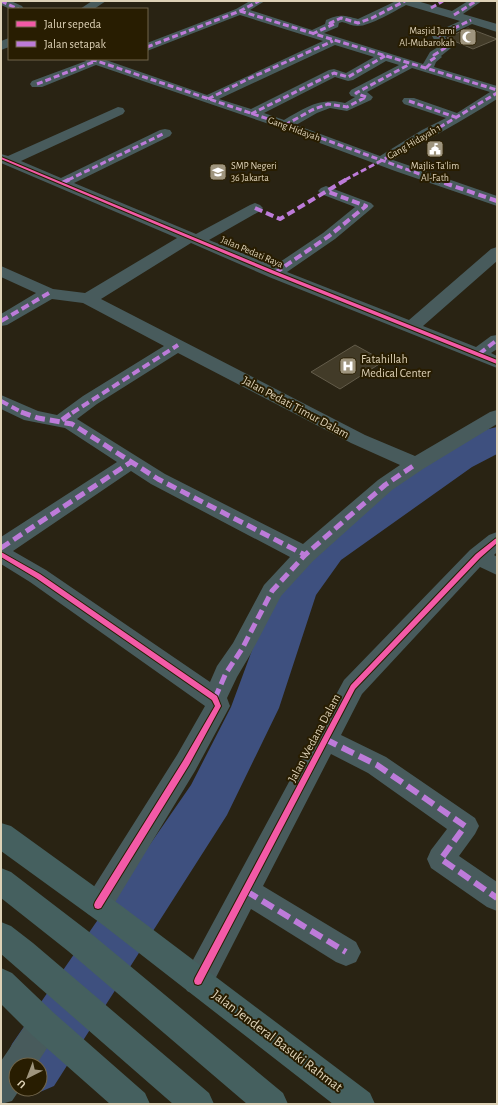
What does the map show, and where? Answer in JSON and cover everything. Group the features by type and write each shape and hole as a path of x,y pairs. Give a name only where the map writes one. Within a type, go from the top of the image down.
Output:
{"main road":[{"name":"Jalan Jenderal Basuki Rahmat","path":"1,835 105,910 360,1104"},
{"path":"1,881 78,941 272,1104"},
{"path":"12,944 190,1097"},
{"path":"1,983 46,1027 134,1104"}],"street":[{"path":"1,1 18,8"},
{"path":"88,8 100,1"},
{"path":"148,47 240,11 259,1"},
{"path":"312,34 334,24 330,23 340,18 357,23 372,18 405,1 497,28"},
{"path":"431,8 443,1"},
{"path":"454,15 476,1"},
{"path":"240,11 497,90"},
{"path":"426,68 430,64 430,61 436,57 434,55 445,48 438,36 471,20"},
{"path":"208,99 333,40"},
{"path":"251,114 334,74 348,77 385,56"},
{"path":"37,84 99,60"},
{"name":"Gang Hidayah","path":"99,60 497,201"},
{"path":"285,125 312,110 328,104 347,106 366,97 356,92 410,64"},
{"name":"Gang Hidayah 1","path":"381,161 497,93"},
{"path":"409,101 453,120"},
{"path":"5,159 118,111"},
{"path":"62,183 166,133"},
{"name":"Jalan Pedati Raya","path":"5,159 275,273 497,362"},
{"path":"275,273 334,232 366,206 326,192"},
{"path":"88,299 194,239 255,208"},
{"path":"412,327 497,252"},
{"name":"Jalan Pedati Timur Dalam","path":"1,272 49,293 88,299 358,439 416,464"},
{"path":"1,322 49,293"},
{"path":"479,354 497,340"},
{"path":"62,420 90,400 178,345"},
{"path":"1,401 13,409 29,416 52,420 62,420 72,424 158,478 305,555"},
{"path":"105,910 218,706 216,698 226,673 242,649 272,591 305,555 385,485 416,464 497,416"},
{"path":"1,548 131,462"},
{"path":"1,554 38,576 216,698"},
{"name":"Jalan Wedana Dalam","path":"192,977 246,891 353,687 491,554"},
{"path":"325,739 376,765 466,826 441,859 497,898"},
{"path":"246,891 346,952"},
{"path":"22,1057 46,1027"},
{"path":"1,1090 8,1078"}],"building":[{"name":"Masjid Jami Al-Mubarokah","path":"468,28 497,39 473,49 447,38"},
{"name":"Fatahillah Medical Center","path":"355,345 384,361 340,389 311,372"}],"waterway":[{"path":"38,1057 209,800 255,708 296,591 326,550 458,458 497,439"}],"marked path":[{"path":"1,1 18,8"},
{"path":"148,47 240,11 259,1"},
{"path":"312,34 334,24 330,23 341,18 358,23 372,18 405,1"},
{"path":"431,8 443,1"},
{"path":"454,15 476,1"},
{"path":"240,11 497,90"},
{"path":"426,68 430,64 430,61 436,57 434,55 445,48 438,36 471,20"},
{"path":"208,99 248,79 333,41"},
{"path":"251,114 334,73 348,77 385,56"},
{"path":"94,60 271,120 400,168 497,201"},
{"path":"37,84 96,61"},
{"path":"366,97 356,93 410,64"},
{"path":"255,208 280,219 365,168 405,148 497,93"},
{"path":"285,125 312,110 328,104 347,107 366,97"},
{"path":"409,101 458,118"},
{"path":"62,183 165,133"},
{"path":"275,273 329,236 366,206 326,191"},
{"path":"1,321 49,293"},
{"path":"479,354 497,340"},
{"path":"62,420 90,400 178,345"},
{"path":"1,401 31,416 72,424 158,479 305,555"},
{"path":"1,548 131,462"},
{"path":"215,698 226,673 242,649 272,591 305,555 385,485 416,464"},
{"path":"325,739 377,765 465,826 441,859 497,898"},
{"path":"246,891 346,952"}],"cycle path":[{"path":"1,158 275,273 497,362"},
{"path":"198,981 353,687 478,556 497,540"},
{"path":"1,554 38,576 215,698 218,706 186,763 98,905"}],"place":[{"name":"Masjid Jami Al-Mubarokah","path":"468,37"},
{"name":"Majlis Ta'lim Al-Fath","path":"435,149"},
{"name":"SMP Negeri 36 Jakarta","path":"218,172"},
{"name":"Fatahillah Medical Center","path":"348,366"}]}
